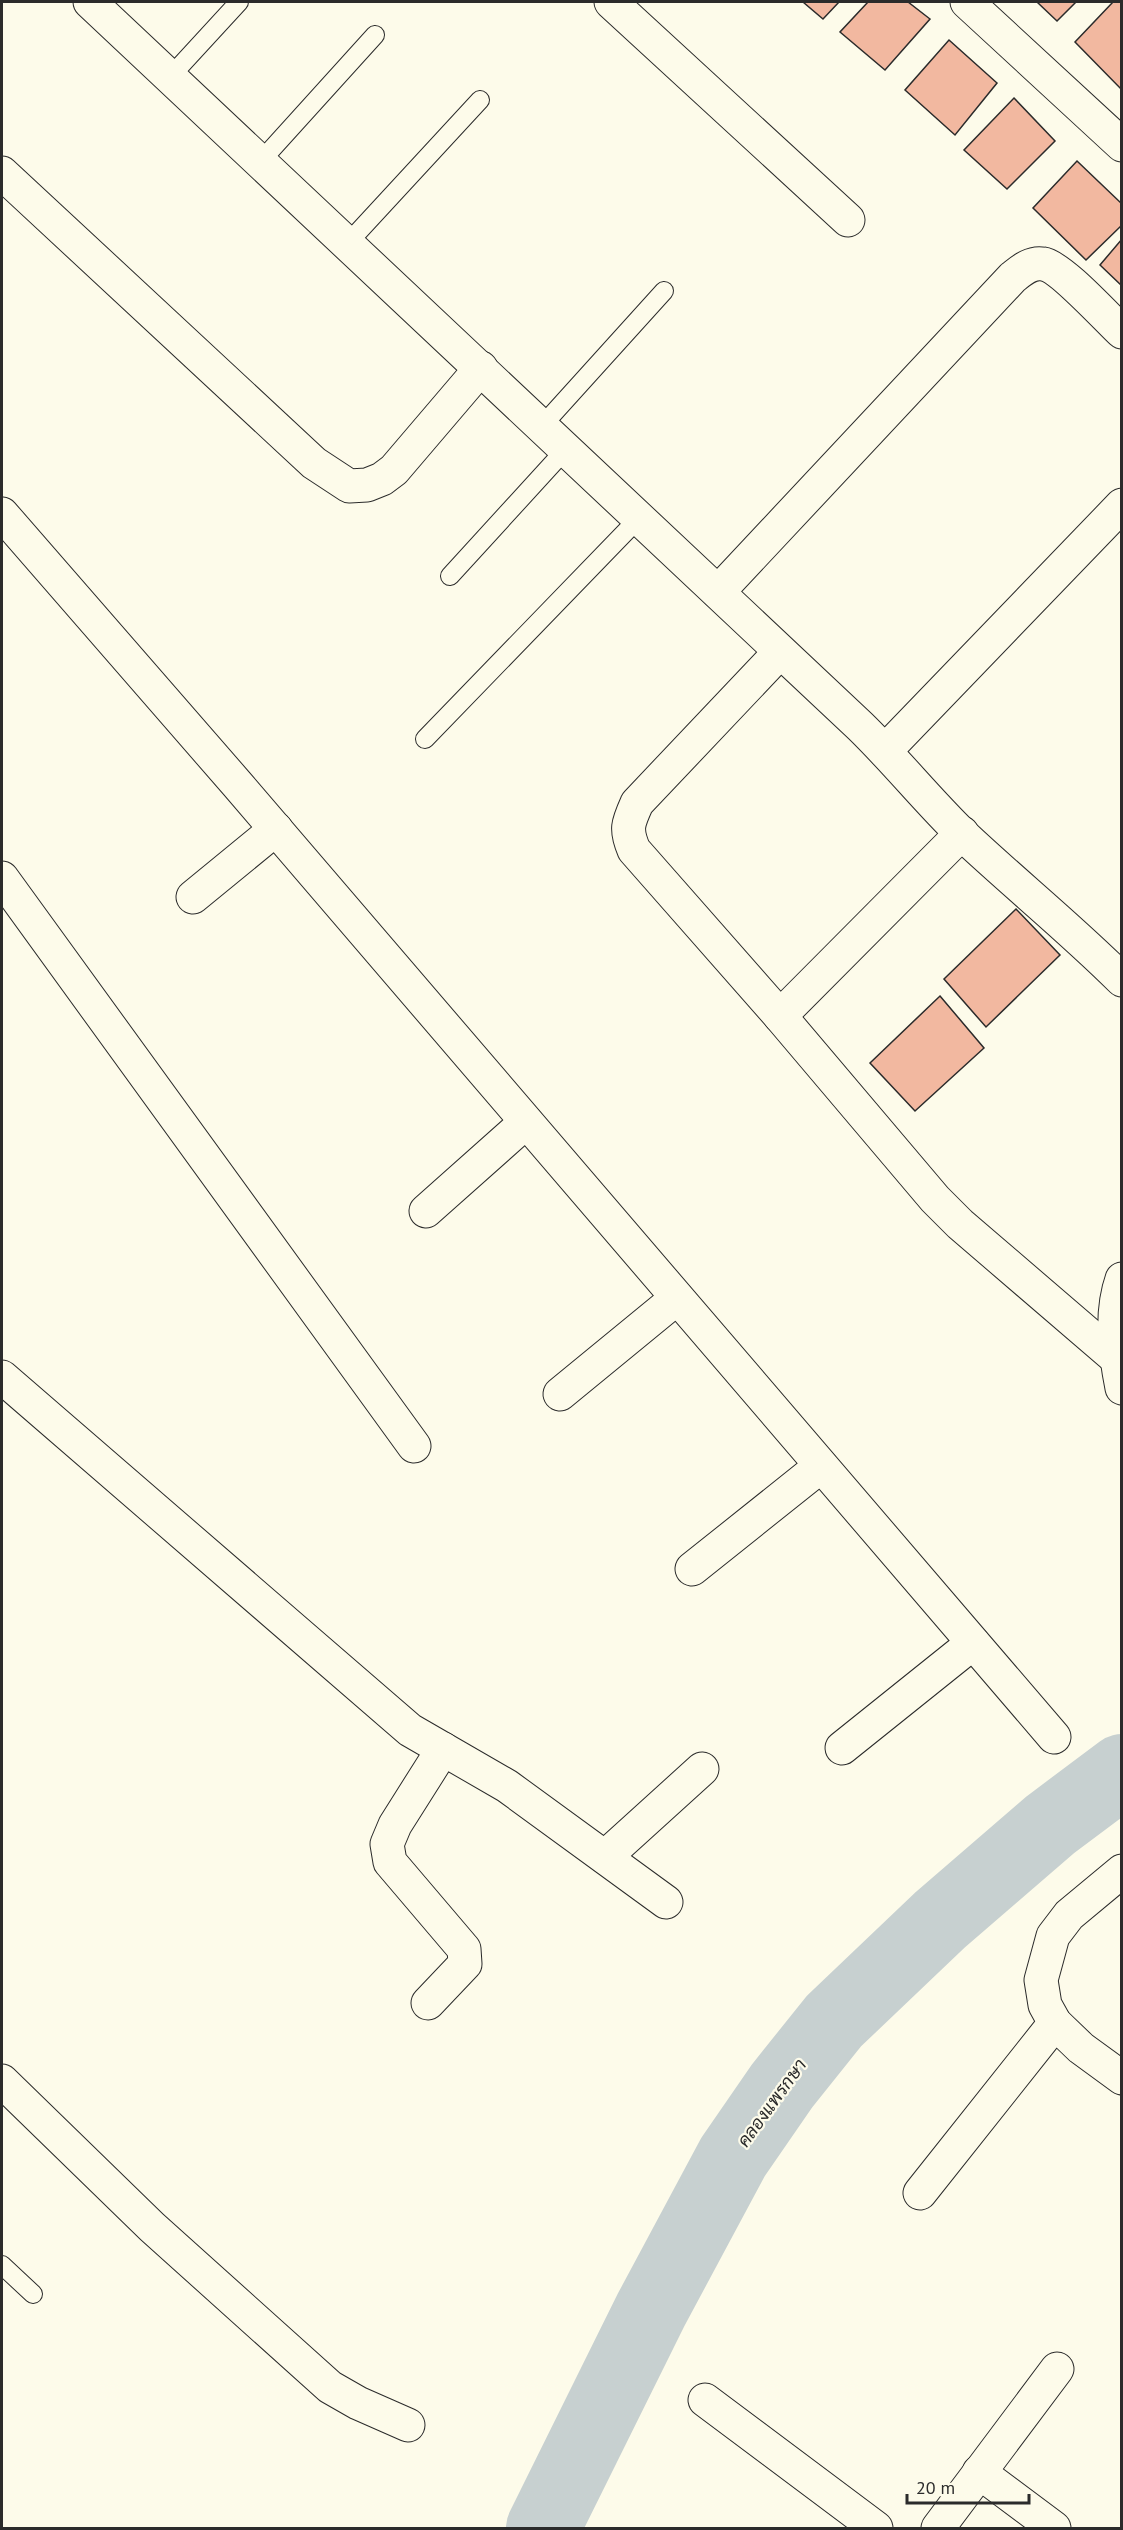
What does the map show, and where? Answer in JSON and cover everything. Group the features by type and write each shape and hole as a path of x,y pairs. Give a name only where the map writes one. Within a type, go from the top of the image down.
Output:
{"street":[{"path":"90,2 718,592 885,751 962,833 1122,980"},
{"path":"611,2 848,220"},
{"path":"967,2 1122,145"},
{"path":"2,173 314,463 349,486 368,485 394,470 481,368"},
{"path":"718,592 1013,277 1031,264 1045,264 1060,273 1122,332"},
{"path":"885,751 1122,505"},
{"path":"2,514 276,829 1054,1737"},
{"path":"780,652 637,803 628,822 628,835 634,850 780,1016 935,1199 1119,1373"},
{"path":"193,897 276,829"},
{"path":"780,1016 962,833"},
{"path":"2,878 414,1446"},
{"path":"426,1211 526,1122"},
{"path":"1119,1373 1116,1296 1122,1279"},
{"path":"560,1394 676,1298"},
{"path":"2,1377 410,1730 507,1786 666,1902"},
{"path":"692,1569 821,1466"},
{"path":"842,1748 973,1643"},
{"path":"428,2003 465,1964 464,1949 390,1862 387,1844 395,1825 443,1749"},
{"path":"605,1857 702,1768"},
{"path":"1122,1871 1069,1915 1053,1936 1041,1980 1045,2005 1054,2023 1082,2048 1122,2078"},
{"path":"920,2193 1054,2023"},
{"path":"2,2081 152,2227 330,2387 358,2403 408,2425"},
{"path":"938,2529 1057,2369"},
{"path":"705,2400 876,2529"},
{"path":"979,2472 1054,2529"}],"lane":[{"path":"170,77 238,2"},
{"path":"260,162 375,36"},
{"path":"347,244 480,100"},
{"path":"541,427 664,291"},
{"path":"450,576 566,449"},
{"path":"425,739 638,519"},
{"path":"2,2265 33,2294"}],"building":[{"path":"803,2 839,2 823,19"},
{"path":"868,2 908,2 930,19 885,70 840,32"},
{"path":"1037,2 1076,2 1057,21"},
{"path":"1113,2 1122,2 1122,90 1075,42"},
{"path":"949,40 997,83 955,135 905,90"},
{"path":"1014,98 1055,141 1007,189 964,150"},
{"path":"1077,161 1122,204 1122,225 1086,260 1033,208"},
{"path":"1122,239 1122,286 1100,265"},
{"path":"1016,909 1060,955 986,1027 944,979"},
{"path":"940,996 984,1048 915,1111 870,1063"}],"waterway":[{"name":"คลองแพรกษา","path":"543,2528 651,2310 733,2157 782,2086 834,2021 940,1920 1050,1825 1122,1771"}]}
